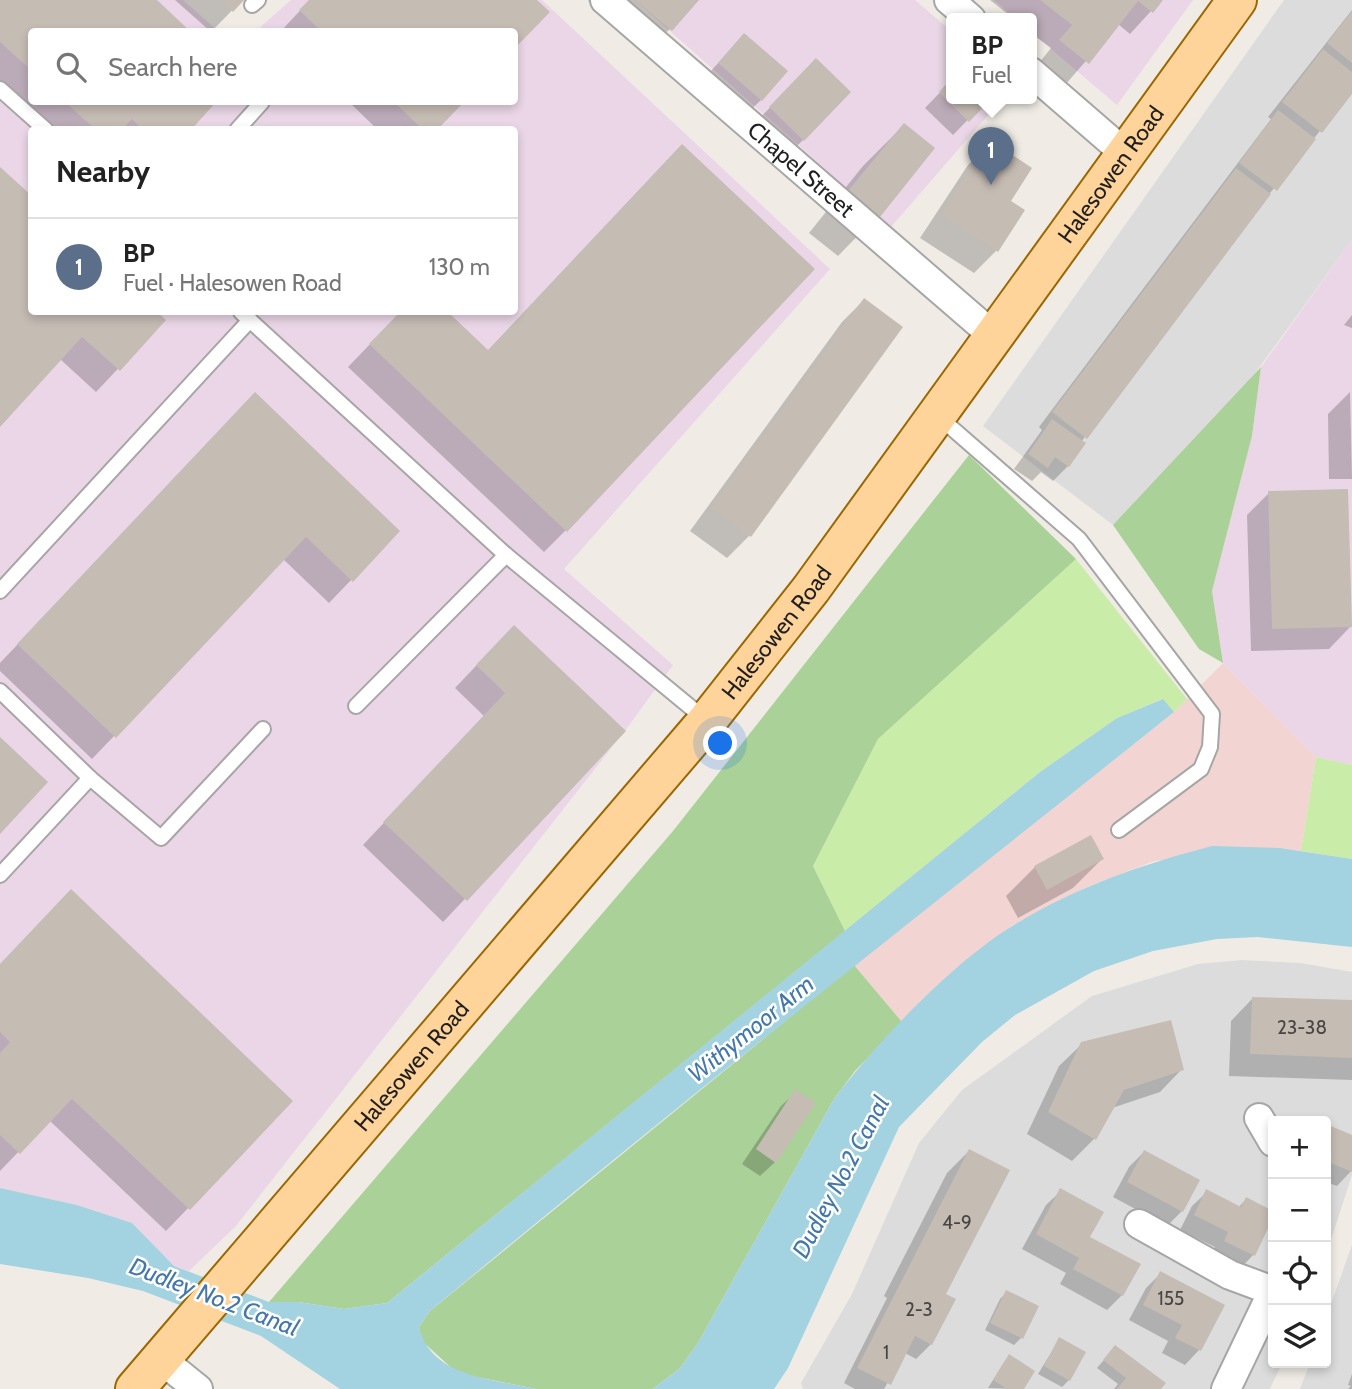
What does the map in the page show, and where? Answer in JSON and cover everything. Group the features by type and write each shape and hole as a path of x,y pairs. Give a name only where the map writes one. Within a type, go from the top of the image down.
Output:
{"main road":[{"name":"Halesowen Road","path":"135,1389 707,721 811,589 996,338 1237,0"}],"street":[{"name":"Chapel Street","path":"605,0 996,338"},
{"path":"949,0 964,13"},
{"path":"1037,77 1128,156"},
{"path":"1259,1118 1268,1133"},
{"path":"1139,1224 1230,1275 1268,1289"},
{"path":"1226,1389 1268,1301"},
{"path":"171,1349 198,1389"}],"lane":[{"path":"0,89 42,126"},
{"path":"241,126 259,105"},
{"path":"0,591 246,316 506,555 707,721"},
{"path":"938,416 1079,538 1212,714 1210,747 1201,769 1119,830"},
{"path":"356,706 506,555"},
{"path":"0,691 90,778 161,838 263,729"},
{"path":"0,875 90,778"}],"shaded area":[{"path":"0,0 183,0 215,28 28,28 28,105 518,105 518,28 259,28 291,0 542,0 830,269 564,569 673,665 627,728 236,1226 189,1271 174,1266 132,1223 77,1205 0,1188"},
{"path":"635,0 915,0 946,27 946,104 998,104 891,227"},
{"path":"994,0 1193,0 1117,105 1037,37 1037,13 1009,13"},
{"path":"1284,0 1352,0 1352,240 1237,398 1113,525 983,426"},
{"path":"1352,240 1352,765 1316,757 1223,663 1212,591 1252,436 1261,367"},
{"path":"1223,663 1316,757 1301,851 1280,848 1154,861 1085,888 1013,925 975,953 902,1022 854,965 1174,712"},
{"path":"1242,960 1301,963 1352,972 1352,1175 1331,1240 1331,1116 1268,1116 1268,1368 1280,1368 1270,1389 803,1389 801,1383 852,1294 919,1143 962,1090 1092,996 1198,964"},
{"path":"1352,1245 1352,1389 1300,1389 1308,1368 1331,1368 1331,1304"}],"green space":[{"path":"1261,367 1252,436 1212,591 1223,663 1199,649 1113,525"},
{"path":"969,455 1076,559 878,739 813,866 845,931 387,1303 344,1309 298,1302 269,1302 673,831"},
{"path":"1076,559 1187,699 1174,712 1162,699 1117,718 1040,772 845,931 813,866 878,739"},
{"path":"1316,757 1352,765 1352,859 1301,851"},
{"path":"854,965 902,1022 855,1071 834,1099 698,1343 680,1368 653,1389 536,1389 457,1373 422,1341 419,1327 430,1311"}],"water":[{"path":"1163,699 1174,712 614,1159 430,1311 419,1327 426,1344 436,1357 450,1366 484,1378 536,1389 340,1389 261,1336 143,1291 88,1278 0,1264 0,1188 77,1205 132,1223 174,1266 269,1302 298,1302 344,1309 387,1303 1040,772 1117,718"},
{"name":"Dudley No.2 Canal","path":"1212,846 1280,848 1352,859 1352,947 1257,937 1217,939 1153,951 1094,971 1015,1015 982,1042 899,1127 788,1368 774,1389 653,1389 680,1368 698,1343 834,1099 871,1053 917,1004 966,959 1037,911 1110,878"}],"building":[{"path":"0,0 157,0 187,28 28,28 28,67 0,42"},
{"path":"221,0 244,0 233,12"},
{"path":"309,0 537,0 550,12 518,45 518,28 318,28 299,10"},
{"path":"635,0 699,0 672,31"},
{"path":"1040,0 1163,0 1153,13 1138,1 1089,64 1059,40 1072,25"},
{"path":"1352,11 1352,63 1327,43"},
{"path":"744,33 788,71 762,101 718,63"},
{"path":"1323,49 1352,72 1352,94 1322,133 1282,102"},
{"path":"816,58 851,92 804,141 769,107"},
{"path":"946,84 946,99 939,92"},
{"path":"951,104 986,104 969,122"},
{"path":"68,105 213,105 195,126 139,126 132,119 126,126 92,126"},
{"path":"397,105 461,105 441,126 419,126"},
{"path":"1278,110 1316,139 1277,191 1239,163"},
{"path":"904,123 935,148 880,217 848,191"},
{"path":"990,140 1032,168 1011,201 1025,210 998,252 941,215"},
{"path":"682,144 815,269 567,532 369,344 397,315 451,315 488,350"},
{"path":"0,167 28,192 28,315 160,315 166,320 120,371 82,337 0,427"},
{"path":"1236,168 1271,194 1087,439 1052,412"},
{"path":"864,298 903,327 751,537 711,508"},
{"path":"255,392 400,531 353,582 306,537 116,738 17,644"},
{"path":"1052,419 1086,443 1069,467 1055,457 1048,468 1028,454"},
{"path":"1348,489 1352,627 1272,629 1268,491"},
{"path":"514,625 626,731 467,901 383,822 505,693 476,665"},
{"path":"0,737 48,782 0,834"},
{"path":"1091,835 1104,859 1047,890 1034,866"},
{"path":"71,889 293,1101 190,1210 72,1099 20,1154 0,1135 0,1053 10,1042 0,1032 0,964"},
{"path":"1252,997 1352,1000 1352,1058 1250,1054"},
{"path":"1171,1020 1184,1070 1124,1090 1096,1140 1048,1112 1081,1042"},
{"path":"795,1089 816,1103 776,1163 756,1149"},
{"path":"1331,1126 1352,1135 1352,1172 1331,1163"},
{"path":"969,1149 1010,1170 946,1294 956,1299 932,1345 915,1336 891,1385 857,1368"},
{"path":"1144,1150 1200,1180 1183,1212 1127,1182"},
{"path":"1060,1188 1104,1212 1090,1237 1141,1264 1123,1296 1073,1269 1079,1258 1036,1234"},
{"path":"1206,1189 1241,1207 1246,1197 1268,1208 1268,1229 1255,1256 1224,1241 1228,1232 1194,1215"},
{"path":"1160,1271 1225,1305 1201,1351 1175,1338 1182,1325 1143,1305"},
{"path":"1006,1290 1039,1306 1023,1339 990,1323"},
{"path":"1059,1337 1086,1352 1070,1381 1044,1366"},
{"path":"1115,1345 1166,1383 1161,1389 1117,1389 1126,1378 1103,1360"},
{"path":"1009,1354 1035,1371 1024,1389 1007,1389 993,1380"}],"place":[{"name":"BP","path":"991,185"}],"water label":[{"name":"Withymoor Arm","path":"751,1029"}]}
